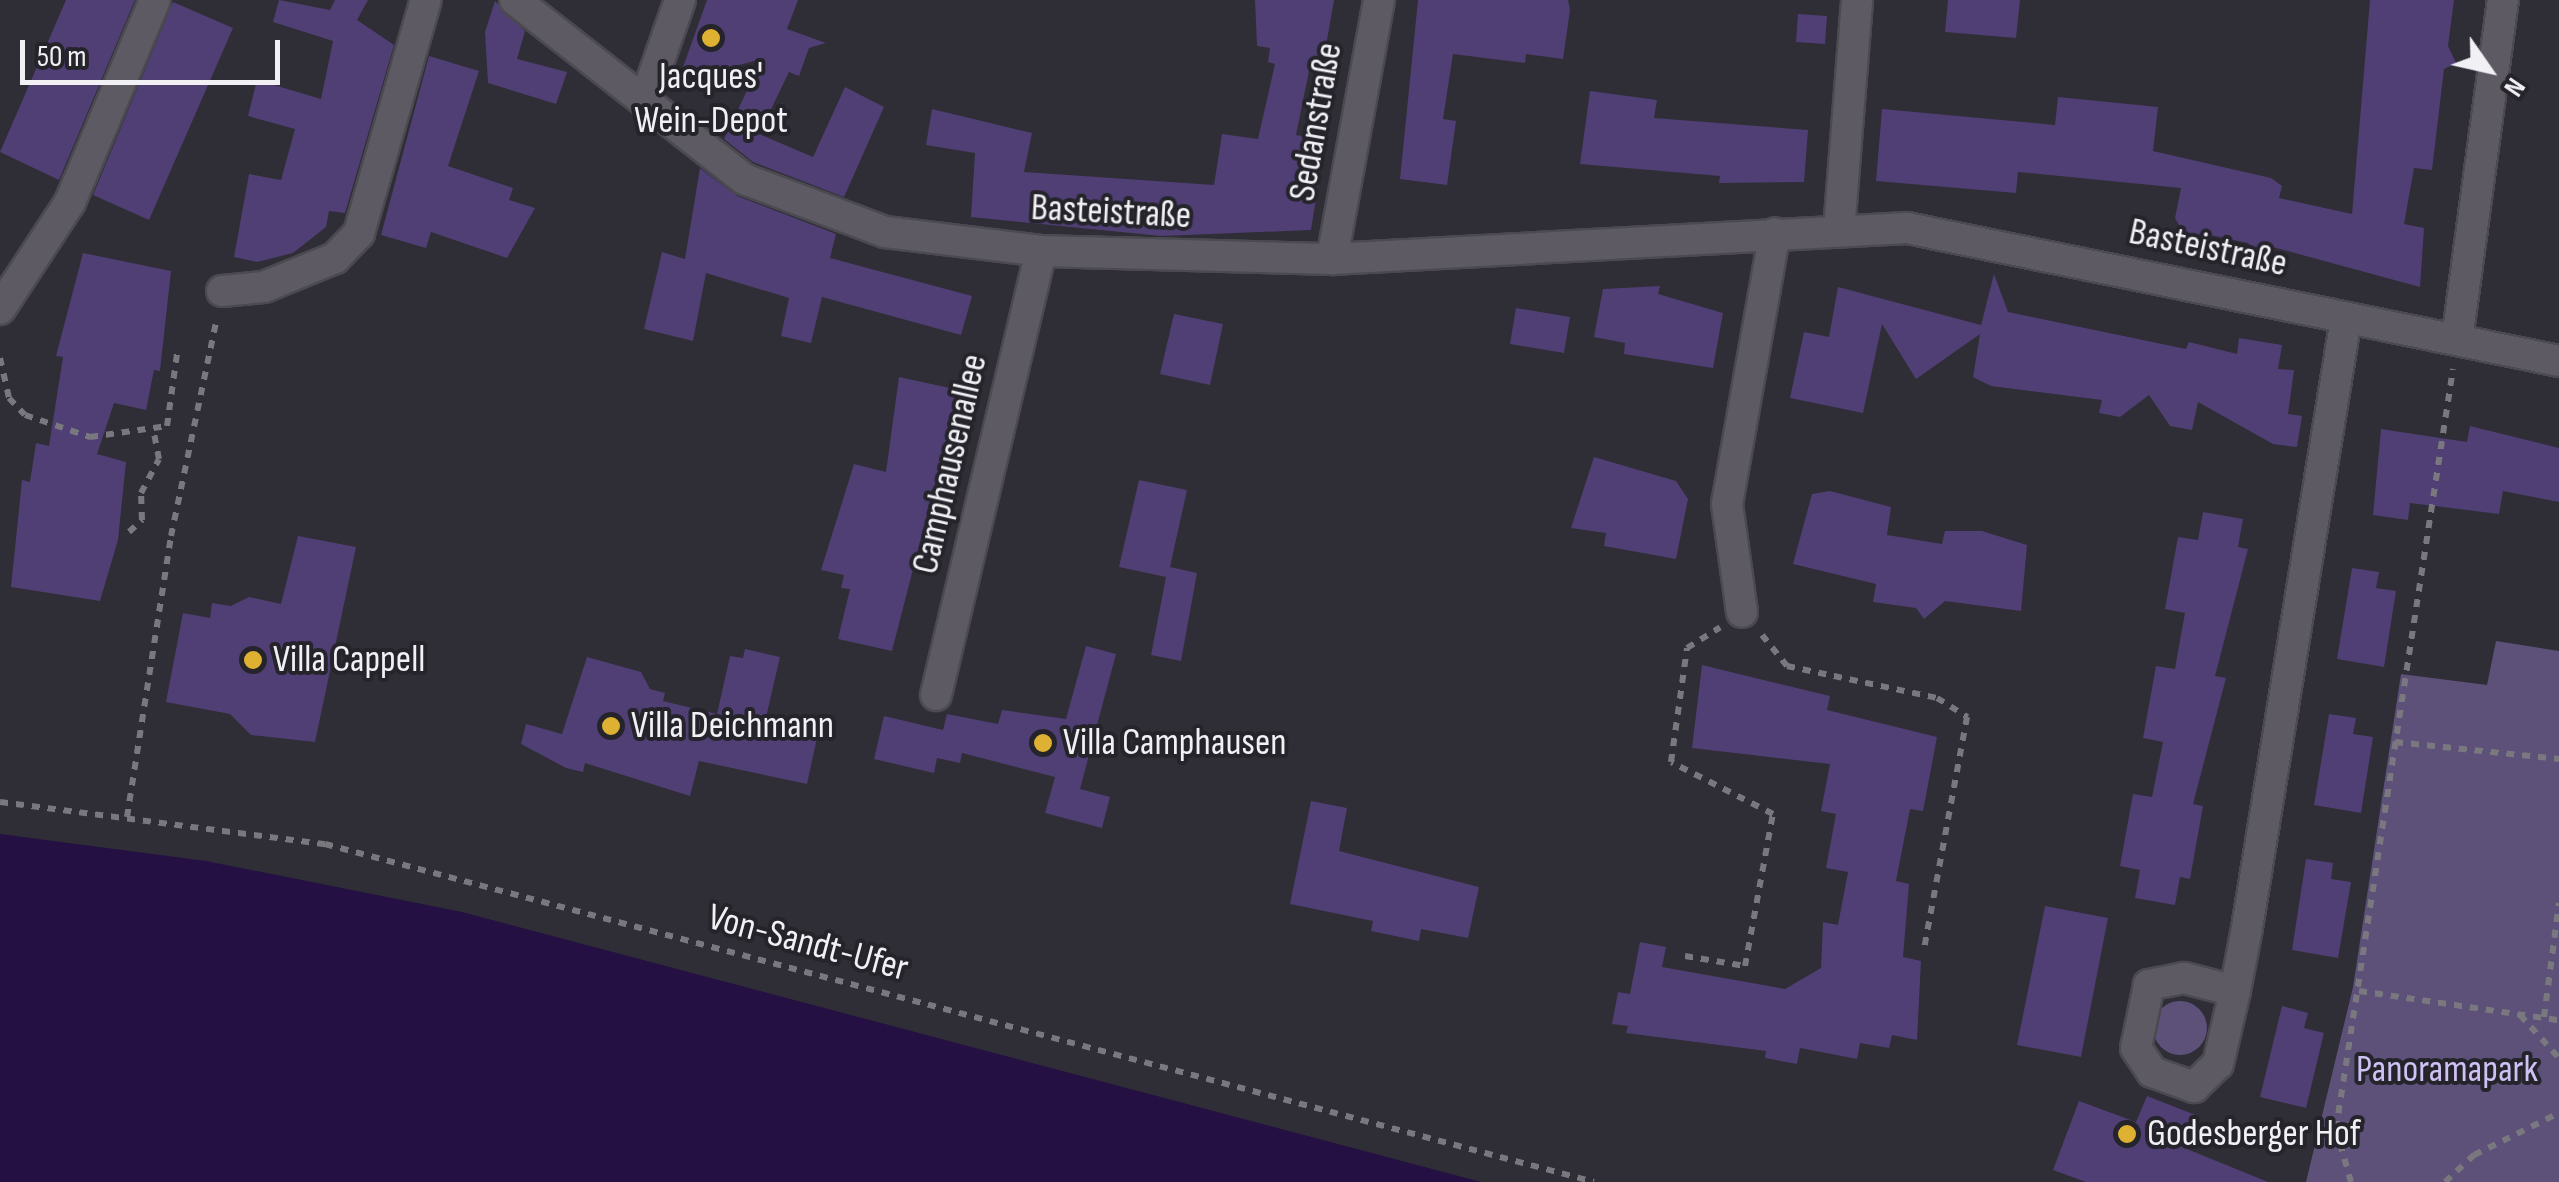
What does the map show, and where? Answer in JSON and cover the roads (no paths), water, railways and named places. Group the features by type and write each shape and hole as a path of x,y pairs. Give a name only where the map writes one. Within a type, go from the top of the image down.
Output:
{"street":[{"path":"0,309 70,202 155,0"},
{"path":"222,291 264,287 335,258 360,233 426,0"},
{"name":"Basteistraße","path":"515,0 744,178 884,232 1042,251 1332,259 1907,228 2559,361"},
{"path":"646,100 680,0"},
{"name":"Sedanstraße","path":"1332,259 1379,0"},
{"path":"1840,230 1857,0"},
{"path":"2457,340 2503,0"},
{"path":"1742,612 1727,504 1775,234"},
{"name":"Camphausenallee","path":"936,695 1042,251"},
{"path":"2234,991 2346,319"}],"place":[{"name":"Jacques' Wein-Depot","path":"711,38"},
{"name":"Villa Cappell","path":"253,660"},
{"name":"Villa Deichmann","path":"611,726"},
{"name":"Villa Camphausen","path":"1043,743"},
{"name":"Godesberger Hof","path":"2127,1134"}],"park label":[{"name":"Panoramapark","path":"2447,1070"}]}
